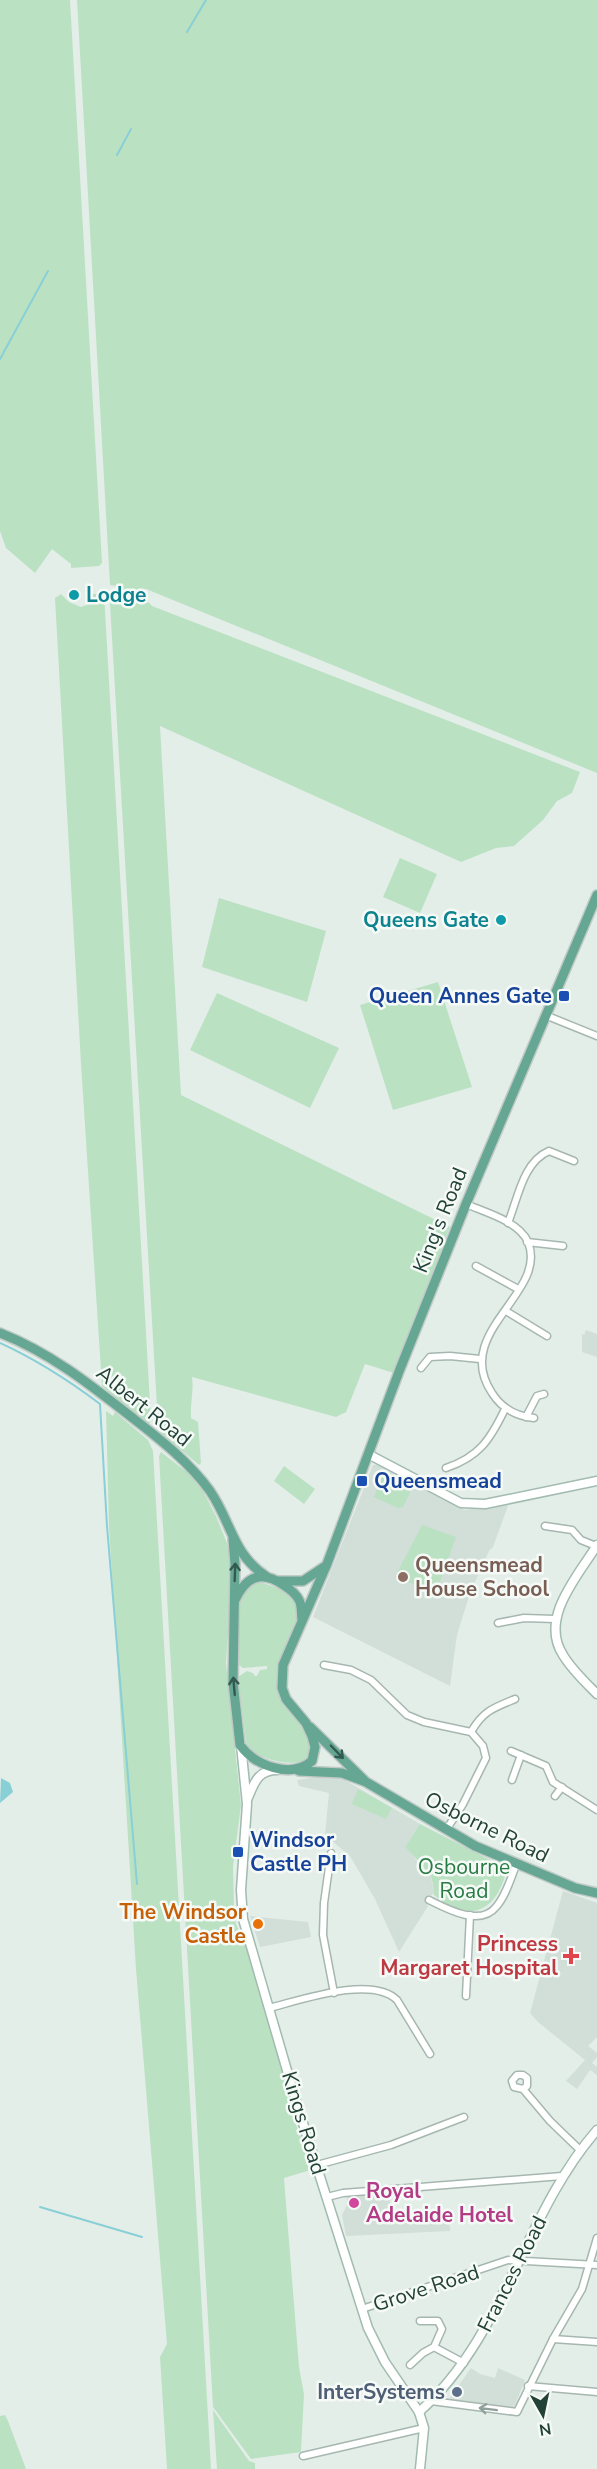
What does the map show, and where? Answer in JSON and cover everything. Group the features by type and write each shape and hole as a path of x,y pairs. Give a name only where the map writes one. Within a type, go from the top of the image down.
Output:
{"main road":[{"name":"King's Road","path":"306,1723 286,1699 282,1676 284,1665 327,1564 466,1204 597,895"},
{"name":"Albert Road","path":"0,1334 35,1349 69,1370 153,1434 204,1483 225,1515 233,1539 235,1564 233,1682 240,1744"},
{"name":"Albert Road","path":"233,1539 252,1567 267,1577"},
{"path":"233,1605 250,1580 267,1577 277,1580 303,1581 327,1564"},
{"path":"277,1580 292,1591 300,1602 302,1620"},
{"path":"294,1770 307,1766 315,1754 312,1736 306,1723"},
{"name":"Osborne Road","path":"306,1723 366,1782"},
{"name":"Osborne Road","path":"240,1744 252,1757 283,1769 342,1773 366,1782 475,1846 575,1888 597,1893"}],"street":[{"path":"545,1015 597,1036"},
{"path":"508,1223 530,1166 539,1155 549,1151 574,1161"},
{"path":"466,1204 508,1223 524,1235 527,1242 529,1261 526,1275 484,1344 480,1359 488,1387 505,1409 530,1417 537,1396 544,1394"},
{"path":"527,1242 563,1246"},
{"path":"476,1266 518,1289"},
{"path":"506,1311 546,1336"},
{"path":"421,1368 430,1357 480,1359"},
{"path":"446,1468 462,1463 480,1451 494,1431 505,1409"},
{"path":"368,1454 461,1503 485,1504 597,1481"},
{"path":"545,1527 572,1530 581,1540 596,1546 555,1619 557,1643 562,1654 597,1694"},
{"path":"498,1623 524,1618 555,1619"},
{"path":"324,1665 351,1670 371,1680 407,1715 424,1722 471,1732 483,1746 486,1758 463,1804 446,1830"},
{"path":"471,1732 479,1717 515,1699"},
{"name":"Kings Road","path":"240,1744 247,1802 241,1890 243,1919 362,2309 385,2362 419,2412 424,2428"},
{"path":"511,1751 546,1767 553,1782 581,1795 597,1810"},
{"path":"512,1780 520,1755"},
{"name":"Kings Road","path":"247,1802 260,1774 268,1770 283,1769"},
{"path":"555,1796 562,1787"},
{"path":"331,1854 324,1903 323,1935 334,1993"},
{"path":"429,1900 453,1912 470,1915 486,1914 497,1907 517,1863"},
{"path":"466,1996 470,1915"},
{"path":"269,2008 347,1990 372,1989 390,1993 397,2000 430,2054"},
{"path":"523,2089 550,2121 580,2150"},
{"path":"317,2165 391,2145 464,2117"},
{"name":"Frances Road","path":"419,2412 464,2362 521,2261 537,2223 562,2176 597,2130"},
{"path":"327,2197 343,2193 562,2176"},
{"path":"431,2401 517,2412 528,2386 594,2265 597,2238"},
{"name":"Grove Road","path":"362,2309 508,2260 594,2265"},
{"path":"410,2366 423,2352 434,2347 442,2330 438,2321 420,2321"},
{"path":"553,2339 597,2342"},
{"path":"434,2347 464,2362"},
{"path":"528,2386 597,2392"},
{"path":"303,2456 424,2428 420,2469"}],"shaded area":[{"path":"586,1330 597,1334 597,1357 582,1352 582,1334 584,1335"},
{"name":"Queensmead House School","path":"380,1464 465,1510 509,1503 493,1547 470,1593 457,1635 450,1686 313,1617 373,1465"},
{"path":"331,1775 343,1779 420,1824 405,1847 410,1850 420,1866 430,1874 434,1891 427,1903 428,1906 399,1952 375,1899 350,1856 325,1835 329,1793 299,1786 297,1780"},
{"name":"Princess Margaret Hospital","path":"563,1891 597,1903 597,2037 588,2046 597,2053 592,2063 597,2067 597,2075 590,2070 577,2089 566,2081 585,2060 530,2013"},
{"path":"250,1916 308,1922 311,1937 260,1947"},
{"path":"389,2194 392,2222 403,2218 449,2214 450,2231 346,2236 342,2215 347,2205 347,2197"},
{"path":"471,2368 480,2374 495,2378 498,2368 525,2380 515,2405 512,2408 452,2401 450,2398"}],"green space":[{"path":"0,0 70,0 102,563 99,566 71,568 71,564 52,549 35,573 6,548 0,531"},
{"path":"77,0 597,0 597,773 146,589 117,591 116,586 110,585"},
{"path":"139,592 152,606 580,772 572,793 557,801 543,820 514,846 496,848 461,862 160,726 181,1095 450,1227 394,1373 365,1364 346,1412 336,1417 192,1377 191,1418 198,1422 201,1463 199,1465 160,1432 158,1424 110,604 111,597"},
{"path":"104,593 151,1421 148,1425 102,1386 55,598 61,594 69,602 81,607 89,604 93,594"},
{"path":"400,858 437,874 420,913 383,897"},
{"path":"219,898 326,931 307,1002 202,967"},
{"path":"438,982 472,1087 393,1110 360,1005"},
{"path":"217,993 339,1048 310,1108 190,1050"},
{"path":"106,1411 113,1416 115,1412 148,1440 153,1451 211,2469 167,2469 160,2357 167,2344 136,1969 109,1526"},
{"path":"161,1452 188,1473 203,1491 227,1543 232,1575 226,1663 241,1805 233,1866 236,1924 245,1944 291,2099 296,2125 314,2169 284,2178 299,2367 304,2394 301,2452 251,2459 213,2407 159,1456"},
{"path":"284,1466 315,1489 304,1504 274,1481"},
{"path":"382,1477 409,1490 410,1493 403,1507 398,1508 374,1497"},
{"path":"422,1525 456,1537 436,1593 395,1577"},
{"path":"257,1581 290,1592 296,1598 297,1622 280,1663 277,1680 284,1705 308,1733 311,1740 311,1759 304,1761 287,1763 270,1760 249,1749 246,1741 238,1677 247,1671 257,1676 260,1670 267,1669 267,1666 243,1668 239,1665 239,1597 248,1585"},
{"path":"358,1789 392,1808 386,1819 352,1804"},
{"name":"Osbourne Road","path":"420,1824 498,1864 505,1876 500,1890 485,1907 466,1911 444,1903 433,1894 431,1877 405,1847"},
{"path":"213,2410 249,2461 255,2463 255,2469 217,2469"},
{"path":"5,2415 26,2469 0,2469 0,2416"}],"water":[{"path":"1,1778 10,1783 13,1792 0,1803"}],"waterway":[{"path":"187,32 206,0"},
{"path":"117,155 131,129"},
{"path":"0,359 48,271"},
{"path":"0,1343 52,1371 100,1404 107,1526 137,1884"},
{"path":"40,2207 142,2237"}],"place":[{"name":"Lodge","path":"74,595"},
{"name":"Queens Gate","path":"501,920"},
{"name":"Queen Annes Gate","path":"564,996"},
{"name":"Queensmead","path":"362,1481"},
{"name":"Queensmead House School","path":"403,1577"},
{"name":"Windsor Castle PH","path":"238,1852"},
{"name":"The Windsor Castle","path":"258,1924"},
{"name":"Princess Margaret Hospital","path":"571,1956"},
{"name":"Royal Adelaide Hotel","path":"354,2203"},
{"name":"InterSystems","path":"457,2392"}]}
